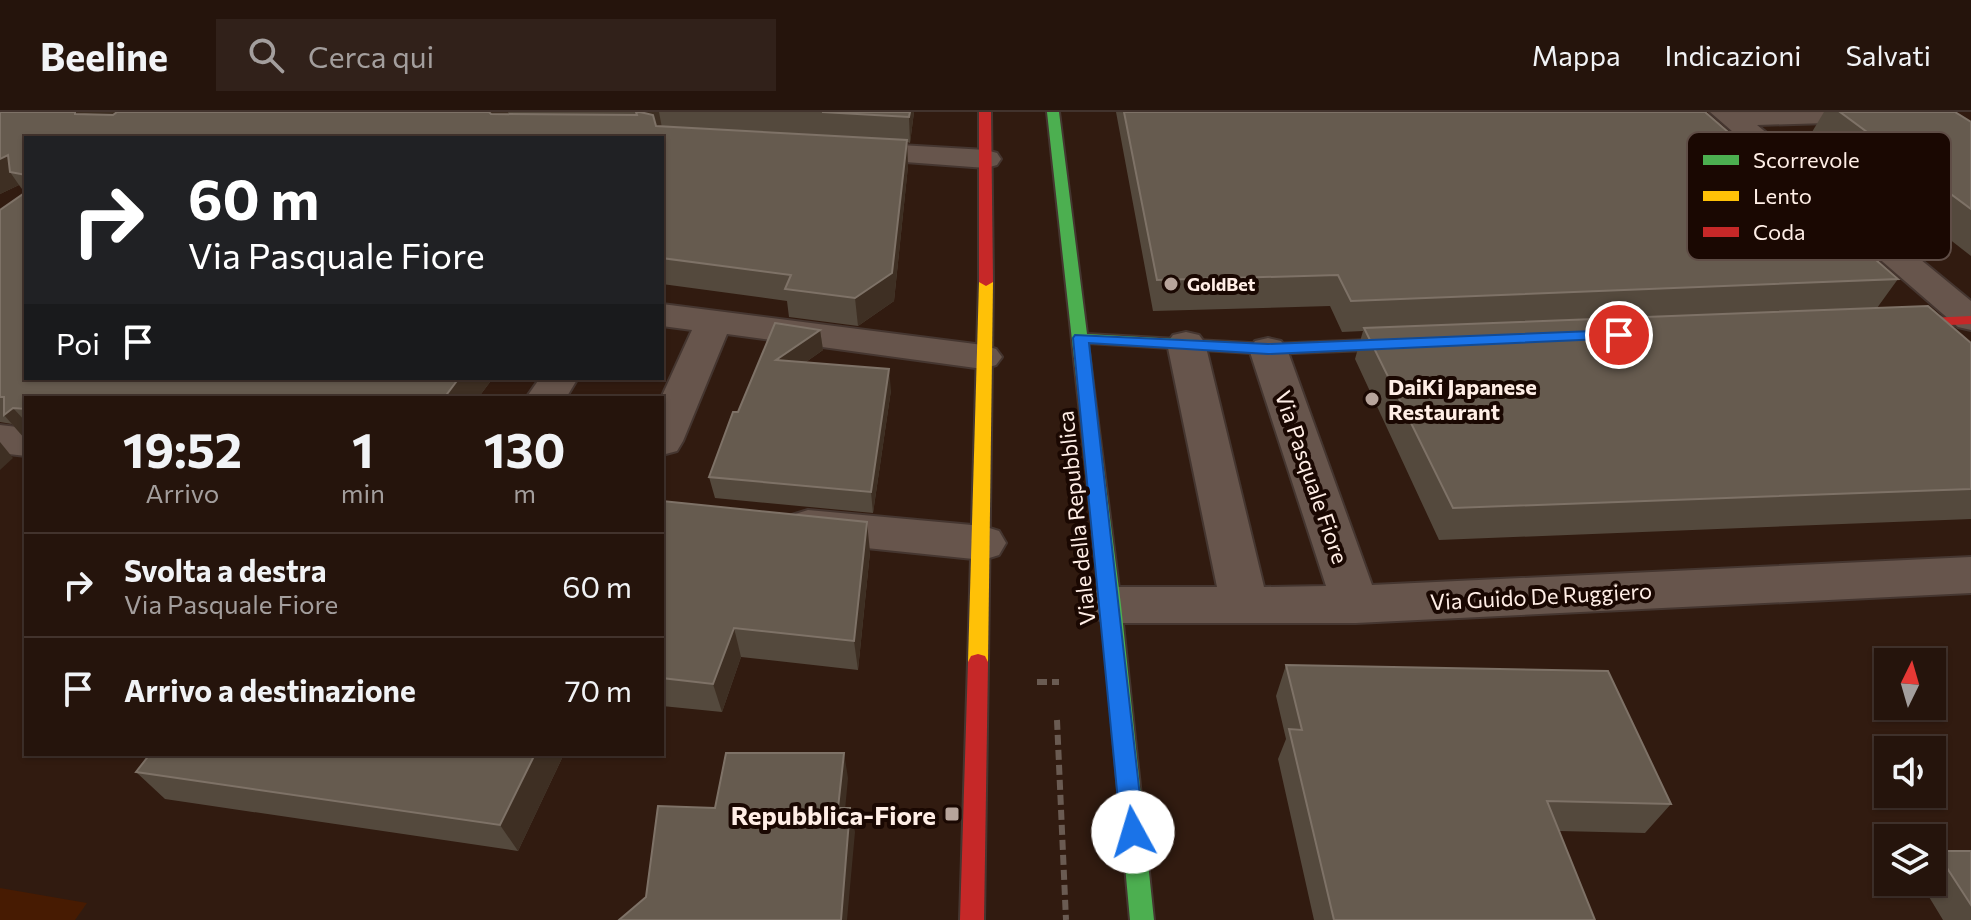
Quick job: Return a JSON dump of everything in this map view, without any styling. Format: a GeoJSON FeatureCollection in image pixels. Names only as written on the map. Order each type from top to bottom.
{"type":"FeatureCollection","features":[{"type":"Feature","properties":{"kind":"main road"},"geometry":{"type":"LineString","coordinates":[[972,920],[976,682],[983,543],[985,112]]}},
{"type":"Feature","properties":{"kind":"main road","name":"Viale della Repubblica"},"geometry":{"type":"LineString","coordinates":[[1053,112],[1111,605],[1142,920]]}},
{"type":"Feature","properties":{"kind":"main road"},"geometry":{"type":"LineString","coordinates":[[1875,324],[1971,320]]}},
{"type":"Feature","properties":{"kind":"main road"},"geometry":{"type":"LineString","coordinates":[[1080,338],[1268,349],[1443,342]]}},
{"type":"Feature","properties":{"kind":"street"},"geometry":{"type":"LineString","coordinates":[[1727,115],[1928,112]]}},
{"type":"Feature","properties":{"kind":"street"},"geometry":{"type":"LineString","coordinates":[[1727,115],[1747,132]]}},
{"type":"Feature","properties":{"kind":"street"},"geometry":{"type":"LineString","coordinates":[[816,149],[986,159]]}},
{"type":"Feature","properties":{"kind":"street"},"geometry":{"type":"LineString","coordinates":[[1900,260],[1971,320]]}},
{"type":"Feature","properties":{"kind":"street"},"geometry":{"type":"LineString","coordinates":[[664,315],[983,357]]}},
{"type":"Feature","properties":{"kind":"street"},"geometry":{"type":"LineString","coordinates":[[664,436],[714,322]]}},
{"type":"Feature","properties":{"kind":"street"},"geometry":{"type":"LineString","coordinates":[[1186,343],[1245,607]]}},
{"type":"Feature","properties":{"kind":"street","name":"Via Pasquale Fiore"},"geometry":{"type":"LineString","coordinates":[[1268,349],[1356,605]]}},
{"type":"Feature","properties":{"kind":"street"},"geometry":{"type":"LineString","coordinates":[[0,439],[24,442]]}},
{"type":"Feature","properties":{"kind":"street"},"geometry":{"type":"LineString","coordinates":[[769,522],[983,543]]}},
{"type":"Feature","properties":{"kind":"street","name":"Via Guido De Ruggiero"},"geometry":{"type":"LineString","coordinates":[[1111,605],[1356,605],[1971,575]]}},
{"type":"Feature","properties":{"kind":"shaded area"},"geometry":{"type":"Polygon","coordinates":[[[0,888],[87,903],[75,920],[0,920],[0,888]]]}},
{"type":"Feature","properties":{"kind":"building"},"geometry":{"type":"Polygon","coordinates":[[[0,112],[113,115],[117,112],[489,112],[637,115],[636,112],[640,112],[653,115],[656,126],[907,140],[892,273],[855,298],[785,289],[791,275],[664,258],[664,136],[24,136],[24,175],[10,172],[8,155],[0,159],[0,112]]]}},
{"type":"Feature","properties":{"kind":"building"},"geometry":{"type":"Polygon","coordinates":[[[822,112],[910,112],[909,117],[822,112]]]}},
{"type":"Feature","properties":{"kind":"building"},"geometry":{"type":"Polygon","coordinates":[[[1124,112],[1705,112],[1728,132],[1687,132],[1687,260],[1876,260],[1898,279],[1351,301],[1338,275],[1157,280],[1124,112]]]}},
{"type":"Feature","properties":{"kind":"building"},"geometry":{"type":"Polygon","coordinates":[[[1840,112],[1955,112],[1971,122],[1971,209],[1951,194],[1951,132],[1867,132],[1840,112]]]}},
{"type":"Feature","properties":{"kind":"building"},"geometry":{"type":"Polygon","coordinates":[[[24,193],[24,380],[458,380],[446,396],[24,396],[24,409],[13,408],[4,415],[4,397],[0,397],[0,210],[24,193]]]}},
{"type":"Feature","properties":{"kind":"building"},"geometry":{"type":"Polygon","coordinates":[[[1928,306],[1971,343],[1971,489],[1453,508],[1364,328],[1928,306]]]}},
{"type":"Feature","properties":{"kind":"building"},"geometry":{"type":"Polygon","coordinates":[[[775,323],[820,330],[776,360],[889,369],[871,492],[709,477],[733,412],[738,412],[775,323]]]}},
{"type":"Feature","properties":{"kind":"building"},"geometry":{"type":"Polygon","coordinates":[[[664,501],[867,522],[854,641],[734,628],[713,684],[664,678],[664,501]]]}},
{"type":"Feature","properties":{"kind":"building"},"geometry":{"type":"Polygon","coordinates":[[[1286,665],[1608,671],[1671,804],[1547,801],[1595,920],[1334,920],[1289,729],[1302,730],[1286,665]]]}},
{"type":"Feature","properties":{"kind":"building"},"geometry":{"type":"Polygon","coordinates":[[[726,753],[844,753],[838,808],[850,808],[841,920],[619,920],[646,897],[658,806],[715,808],[726,753]]]}},
{"type":"Feature","properties":{"kind":"building"},"geometry":{"type":"Polygon","coordinates":[[[148,756],[534,756],[500,825],[136,772],[148,756]]]}},
{"type":"Feature","properties":{"kind":"building"},"geometry":{"type":"Polygon","coordinates":[[[1946,851],[1971,851],[1971,905],[1946,866],[1946,851]]]}},
{"type":"Feature","properties":{"kind":"traffic: fast"},"geometry":{"type":"LineString","coordinates":[[1053,112],[1111,605],[1142,920]]}},
{"type":"Feature","properties":{"kind":"traffic: fast"},"geometry":{"type":"LineString","coordinates":[[1080,338],[1268,349],[1417,343]]}},
{"type":"Feature","properties":{"kind":"traffic: slow"},"geometry":{"type":"LineString","coordinates":[[978,662],[986,282]]}},
{"type":"Feature","properties":{"kind":"traffic: jam"},"geometry":{"type":"LineString","coordinates":[[985,112],[986,282]]}},
{"type":"Feature","properties":{"kind":"traffic: jam"},"geometry":{"type":"LineString","coordinates":[[1886,324],[1971,320]]}},
{"type":"Feature","properties":{"kind":"traffic: jam"},"geometry":{"type":"LineString","coordinates":[[972,920],[978,662]]}},
{"type":"Feature","properties":{"kind":"place","name":"GoldBet"},"geometry":{"type":"Point","coordinates":[1171,284]}},
{"type":"Feature","properties":{"kind":"place","name":"DaiKi Japanese Restaurant"},"geometry":{"type":"Point","coordinates":[1372,399]}},
{"type":"Feature","properties":{"kind":"place","name":"Repubblica-Fiore"},"geometry":{"type":"Point","coordinates":[952,814]}},
{"type":"Feature","properties":{"kind":"route"},"geometry":{"type":"LineString","coordinates":[[1133,832],[1080,338],[1268,349],[1619,335]]}}]}
